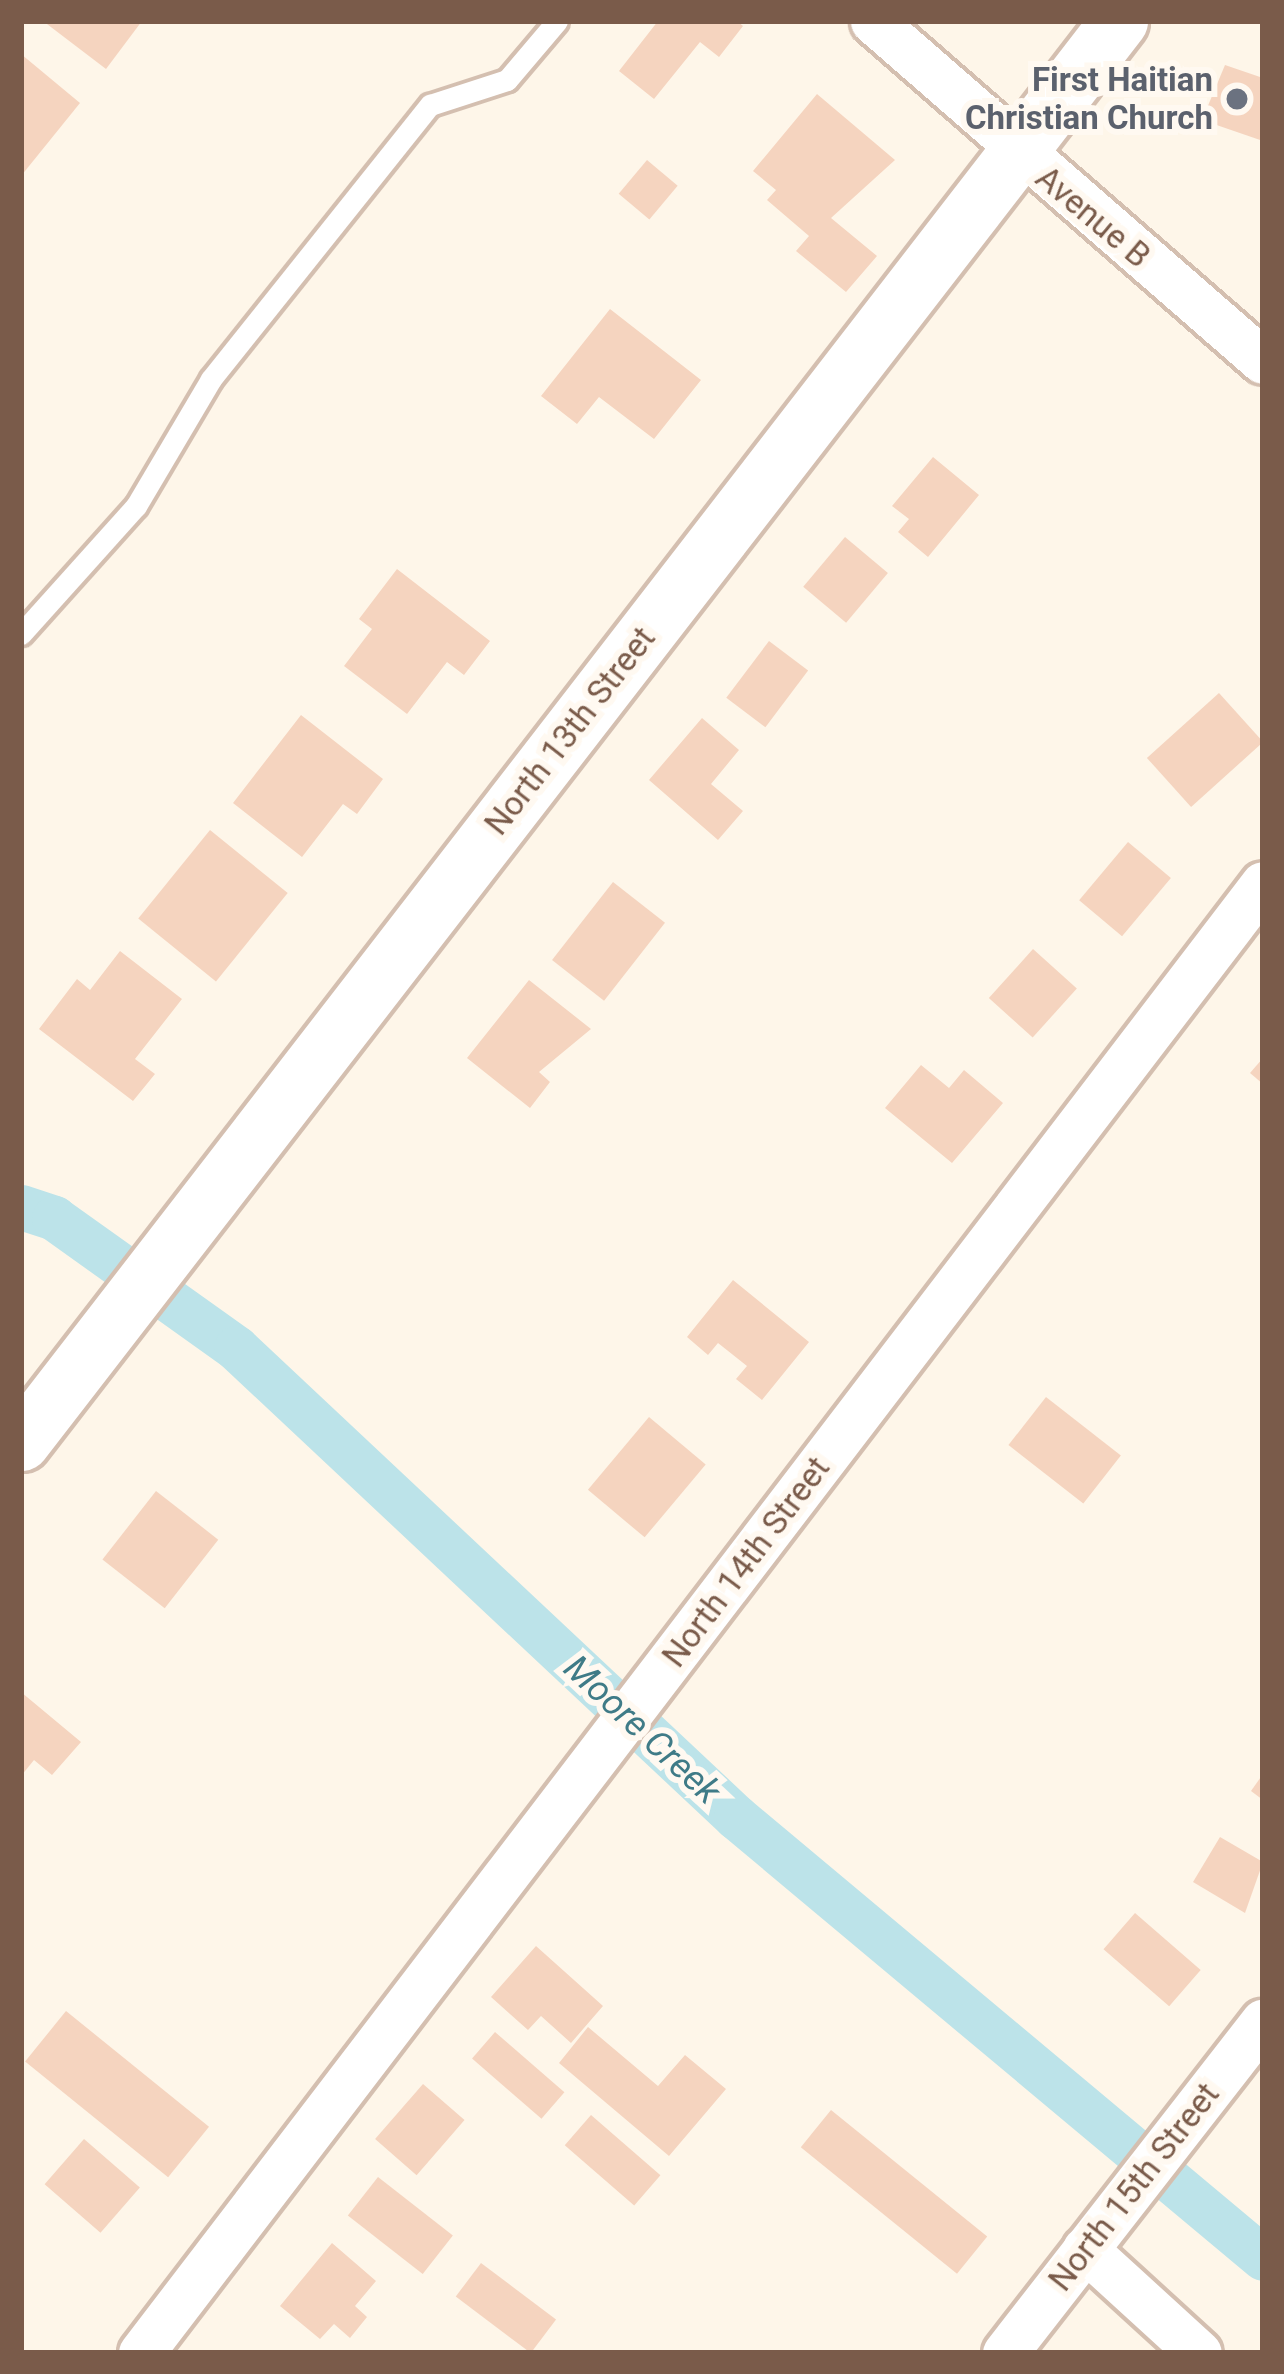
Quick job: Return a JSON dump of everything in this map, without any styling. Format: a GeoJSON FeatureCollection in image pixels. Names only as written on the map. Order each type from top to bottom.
{"type":"FeatureCollection","features":[{"type":"Feature","properties":{"kind":"street","name":"Avenue B"},"geometry":{"type":"LineString","coordinates":[[873,21],[1016,151],[1263,361]]}},
{"type":"Feature","properties":{"kind":"street","name":"North 13th Street"},"geometry":{"type":"LineString","coordinates":[[21,1442],[1119,21]]}},
{"type":"Feature","properties":{"kind":"street","name":"North 14th Street"},"geometry":{"type":"LineString","coordinates":[[141,2353],[1263,884]]}},
{"type":"Feature","properties":{"kind":"street","name":"North 15th Street"},"geometry":{"type":"LineString","coordinates":[[1005,2353],[1263,2021]]}},
{"type":"Feature","properties":{"kind":"street"},"geometry":{"type":"LineString","coordinates":[[1085,2249],[1199,2353]]}},
{"type":"Feature","properties":{"kind":"lane"},"geometry":{"type":"LineString","coordinates":[[21,634],[136,506],[212,380],[430,105],[507,80],[557,21]]}},
{"type":"Feature","properties":{"kind":"building"},"geometry":{"type":"Polygon","coordinates":[[[43,21],[142,21],[106,69],[43,21]]]}},
{"type":"Feature","properties":{"kind":"building"},"geometry":{"type":"Polygon","coordinates":[[[658,21],[737,21],[743,26],[719,57],[700,42],[654,99],[619,71],[658,21]]]}},
{"type":"Feature","properties":{"kind":"building"},"geometry":{"type":"Polygon","coordinates":[[[21,54],[80,103],[21,176],[21,54]]]}},
{"type":"Feature","properties":{"kind":"building","name":"First Haitian Christian Church"},"geometry":{"type":"Polygon","coordinates":[[[1225,65],[1263,78],[1263,141],[1202,120],[1225,65]]]}},
{"type":"Feature","properties":{"kind":"building"},"geometry":{"type":"Polygon","coordinates":[[[817,94],[895,160],[831,218],[877,256],[846,292],[796,251],[809,236],[767,200],[776,190],[753,171],[817,94]]]}},
{"type":"Feature","properties":{"kind":"building"},"geometry":{"type":"Polygon","coordinates":[[[647,160],[678,186],[649,219],[619,194],[647,160]]]}},
{"type":"Feature","properties":{"kind":"building"},"geometry":{"type":"Polygon","coordinates":[[[610,309],[701,380],[654,439],[599,397],[577,424],[541,396],[610,309]]]}},
{"type":"Feature","properties":{"kind":"building"},"geometry":{"type":"Polygon","coordinates":[[[933,457],[979,495],[928,557],[898,532],[909,519],[892,506],[933,457]]]}},
{"type":"Feature","properties":{"kind":"building"},"geometry":{"type":"Polygon","coordinates":[[[845,537],[888,573],[846,623],[803,587],[845,537]]]}},
{"type":"Feature","properties":{"kind":"building"},"geometry":{"type":"Polygon","coordinates":[[[397,569],[490,641],[464,675],[447,662],[407,714],[344,666],[372,629],[359,619],[397,569]]]}},
{"type":"Feature","properties":{"kind":"building"},"geometry":{"type":"Polygon","coordinates":[[[769,641],[808,670],[765,727],[726,698],[769,641]]]}},
{"type":"Feature","properties":{"kind":"building"},"geometry":{"type":"Polygon","coordinates":[[[1219,693],[1263,742],[1191,807],[1147,758],[1219,693]]]}},
{"type":"Feature","properties":{"kind":"building"},"geometry":{"type":"Polygon","coordinates":[[[301,715],[383,779],[357,814],[343,804],[302,857],[233,803],[301,715]]]}},
{"type":"Feature","properties":{"kind":"building"},"geometry":{"type":"Polygon","coordinates":[[[702,718],[739,750],[711,784],[743,811],[718,840],[649,780],[702,718]]]}},
{"type":"Feature","properties":{"kind":"building"},"geometry":{"type":"Polygon","coordinates":[[[210,830],[288,893],[216,982],[138,919],[210,830]]]}},
{"type":"Feature","properties":{"kind":"building"},"geometry":{"type":"Polygon","coordinates":[[[1128,842],[1171,878],[1122,936],[1079,900],[1128,842]]]}},
{"type":"Feature","properties":{"kind":"building"},"geometry":{"type":"Polygon","coordinates":[[[613,882],[665,923],[604,1001],[552,960],[613,882]]]}},
{"type":"Feature","properties":{"kind":"building"},"geometry":{"type":"Polygon","coordinates":[[[1033,949],[1077,988],[1033,1038],[989,998],[1033,949]]]}},
{"type":"Feature","properties":{"kind":"building"},"geometry":{"type":"Polygon","coordinates":[[[120,951],[182,999],[135,1059],[155,1074],[133,1101],[39,1029],[77,979],[90,990],[120,951]]]}},
{"type":"Feature","properties":{"kind":"building"},"geometry":{"type":"Polygon","coordinates":[[[529,980],[591,1029],[539,1072],[550,1082],[530,1108],[467,1058],[529,980]]]}},
{"type":"Feature","properties":{"kind":"building"},"geometry":{"type":"Polygon","coordinates":[[[1263,1058],[1263,1084],[1250,1073],[1263,1058]]]}},
{"type":"Feature","properties":{"kind":"building"},"geometry":{"type":"Polygon","coordinates":[[[921,1065],[949,1088],[964,1070],[1003,1103],[952,1163],[885,1108],[921,1065]]]}},
{"type":"Feature","properties":{"kind":"building"},"geometry":{"type":"Polygon","coordinates":[[[733,1280],[809,1342],[762,1400],[736,1379],[747,1366],[718,1343],[708,1355],[687,1337],[733,1280]]]}},
{"type":"Feature","properties":{"kind":"building"},"geometry":{"type":"Polygon","coordinates":[[[1046,1397],[1121,1455],[1083,1504],[1008,1445],[1046,1397]]]}},
{"type":"Feature","properties":{"kind":"building"},"geometry":{"type":"Polygon","coordinates":[[[649,1417],[706,1465],[645,1537],[588,1490],[649,1417]]]}},
{"type":"Feature","properties":{"kind":"building"},"geometry":{"type":"Polygon","coordinates":[[[156,1491],[218,1540],[165,1608],[102,1560],[156,1491]]]}},
{"type":"Feature","properties":{"kind":"building"},"geometry":{"type":"Polygon","coordinates":[[[21,1692],[81,1742],[52,1775],[34,1760],[21,1776],[21,1692]]]}},
{"type":"Feature","properties":{"kind":"building"},"geometry":{"type":"Polygon","coordinates":[[[1263,1774],[1263,1800],[1251,1791],[1263,1774]]]}},
{"type":"Feature","properties":{"kind":"building"},"geometry":{"type":"Polygon","coordinates":[[[1220,1837],[1263,1862],[1245,1913],[1193,1882],[1220,1837]]]}},
{"type":"Feature","properties":{"kind":"building"},"geometry":{"type":"Polygon","coordinates":[[[1135,1913],[1201,1970],[1169,2006],[1104,1949],[1135,1913]]]}},
{"type":"Feature","properties":{"kind":"building"},"geometry":{"type":"Polygon","coordinates":[[[536,1946],[603,2006],[571,2043],[541,2016],[528,2030],[491,1997],[536,1946]]]}},
{"type":"Feature","properties":{"kind":"building"},"geometry":{"type":"Polygon","coordinates":[[[66,2011],[209,2127],[168,2177],[25,2062],[66,2011]]]}},
{"type":"Feature","properties":{"kind":"building"},"geometry":{"type":"Polygon","coordinates":[[[588,2027],[658,2086],[685,2055],[726,2089],[669,2156],[559,2063],[588,2027]]]}},
{"type":"Feature","properties":{"kind":"building"},"geometry":{"type":"Polygon","coordinates":[[[495,2032],[564,2092],[541,2119],[472,2058],[495,2032]]]}},
{"type":"Feature","properties":{"kind":"building"},"geometry":{"type":"Polygon","coordinates":[[[423,2084],[465,2120],[417,2175],[375,2139],[423,2084]]]}},
{"type":"Feature","properties":{"kind":"building"},"geometry":{"type":"Polygon","coordinates":[[[831,2110],[987,2236],[957,2274],[801,2147],[831,2110]]]}},
{"type":"Feature","properties":{"kind":"building"},"geometry":{"type":"Polygon","coordinates":[[[591,2115],[660,2175],[634,2206],[565,2145],[591,2115]]]}},
{"type":"Feature","properties":{"kind":"building"},"geometry":{"type":"Polygon","coordinates":[[[84,2139],[140,2188],[100,2233],[45,2184],[84,2139]]]}},
{"type":"Feature","properties":{"kind":"building"},"geometry":{"type":"Polygon","coordinates":[[[378,2177],[453,2235],[423,2274],[348,2216],[378,2177]]]}},
{"type":"Feature","properties":{"kind":"building"},"geometry":{"type":"Polygon","coordinates":[[[332,2243],[376,2281],[355,2306],[367,2317],[350,2338],[334,2324],[320,2339],[280,2306],[332,2243]]]}},
{"type":"Feature","properties":{"kind":"building"},"geometry":{"type":"Polygon","coordinates":[[[481,2263],[556,2320],[531,2353],[456,2297],[481,2263]]]}},
{"type":"Feature","properties":{"kind":"waterway","name":"Moore Creek"},"geometry":{"type":"LineString","coordinates":[[21,1207],[54,1218],[236,1348],[736,1817],[1263,2258]]}},
{"type":"Feature","properties":{"kind":"place","name":"First Haitian Christian Church"},"geometry":{"type":"Point","coordinates":[1237,99]}}]}
